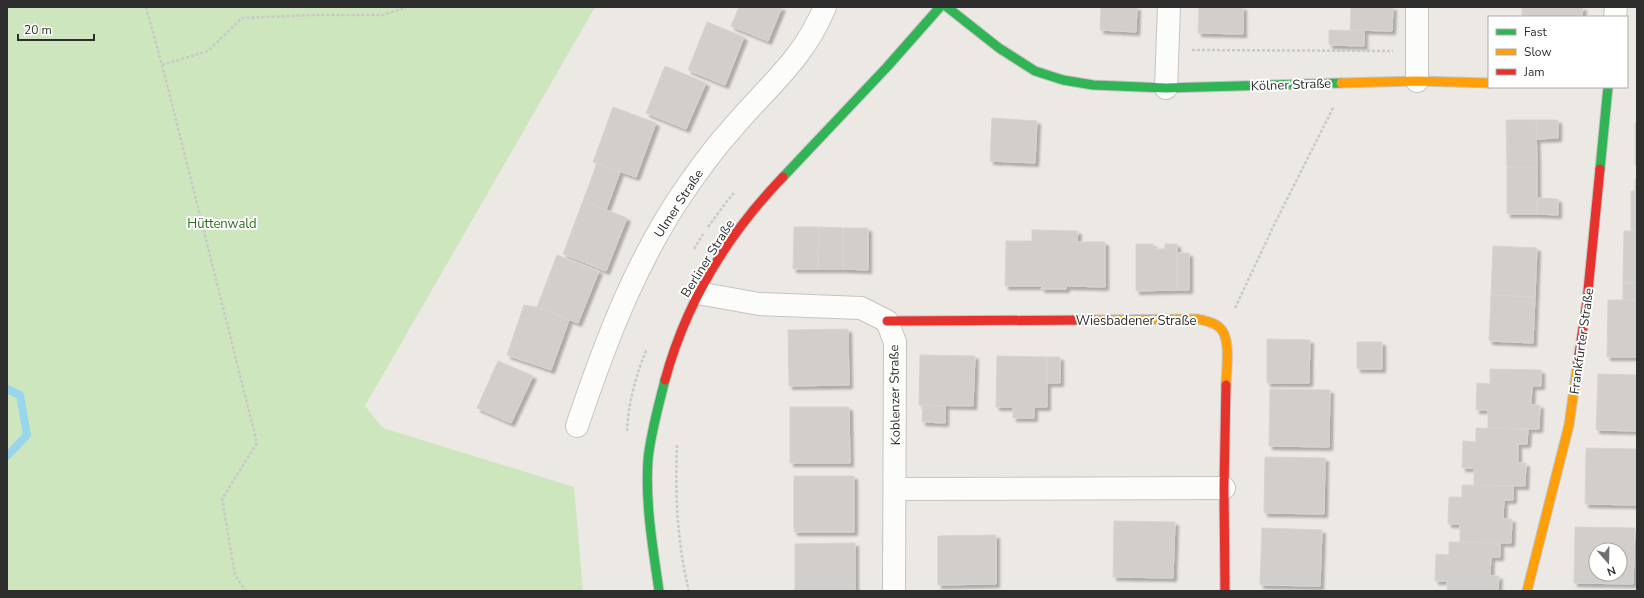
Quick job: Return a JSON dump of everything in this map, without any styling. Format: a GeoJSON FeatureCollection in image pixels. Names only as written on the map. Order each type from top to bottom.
{"type":"FeatureCollection","features":[{"type":"Feature","properties":{"kind":"street","name":"Ulmer Straße"},"geometry":{"type":"LineString","coordinates":[[577,426],[599,359],[633,281],[659,229],[691,181],[729,131],[798,54],[819,21],[825,7]]}},
{"type":"Feature","properties":{"kind":"street","name":"Berliner Straße"},"geometry":{"type":"LineString","coordinates":[[659,591],[649,522],[648,460],[658,407],[673,351],[698,293],[726,247],[762,200],[887,67],[940,7]]}},
{"type":"Feature","properties":{"kind":"street","name":"Kölner Straße"},"geometry":{"type":"LineString","coordinates":[[947,7],[1000,48],[1035,71],[1063,80],[1093,85],[1166,88],[1417,81],[1488,83]]}},
{"type":"Feature","properties":{"kind":"street"},"geometry":{"type":"LineString","coordinates":[[1166,88],[1169,7]]}},
{"type":"Feature","properties":{"kind":"street"},"geometry":{"type":"LineString","coordinates":[[1417,7],[1417,81]]}},
{"type":"Feature","properties":{"kind":"street","name":"Frankfurter Straße"},"geometry":{"type":"LineString","coordinates":[[1527,591],[1569,425],[1587,301],[1608,88]]}},
{"type":"Feature","properties":{"kind":"street"},"geometry":{"type":"LineString","coordinates":[[698,293],[759,304],[861,308],[887,320]]}},
{"type":"Feature","properties":{"kind":"street","name":"Wiesbadener Straße"},"geometry":{"type":"LineString","coordinates":[[887,320],[1198,319],[1218,326],[1224,332]]}},
{"type":"Feature","properties":{"kind":"street","name":"Koblenzer Straße"},"geometry":{"type":"LineString","coordinates":[[887,320],[895,342],[894,591]]}},
{"type":"Feature","properties":{"kind":"street"},"geometry":{"type":"LineString","coordinates":[[1224,332],[1227,344],[1224,488],[1225,591]]}},
{"type":"Feature","properties":{"kind":"street"},"geometry":{"type":"LineString","coordinates":[[894,489],[1224,488]]}},
{"type":"Feature","properties":{"kind":"path"},"geometry":{"type":"LineString","coordinates":[[146,7],[257,443],[222,499],[235,575],[246,591]]}},
{"type":"Feature","properties":{"kind":"path"},"geometry":{"type":"LineString","coordinates":[[162,65],[208,51],[242,18],[312,15],[382,15],[407,7]]}},
{"type":"Feature","properties":{"kind":"path"},"geometry":{"type":"LineString","coordinates":[[1167,50],[1417,51]]}},
{"type":"Feature","properties":{"kind":"path"},"geometry":{"type":"LineString","coordinates":[[1224,332],[1275,223],[1346,83]]}},
{"type":"Feature","properties":{"kind":"green space","name":"Hüttenwald"},"geometry":{"type":"Polygon","coordinates":[[[7,7],[595,7],[365,406],[383,428],[574,487],[583,591],[7,591],[7,7]]]}},
{"type":"Feature","properties":{"kind":"building"},"geometry":{"type":"Polygon","coordinates":[[[739,7],[782,7],[768,41],[731,26],[739,7]]]}},
{"type":"Feature","properties":{"kind":"building"},"geometry":{"type":"Polygon","coordinates":[[[1101,7],[1137,7],[1136,32],[1100,30],[1101,7]]]}},
{"type":"Feature","properties":{"kind":"building"},"geometry":{"type":"Polygon","coordinates":[[[1199,7],[1243,7],[1243,34],[1198,33],[1199,7]]]}},
{"type":"Feature","properties":{"kind":"building"},"geometry":{"type":"Polygon","coordinates":[[[1351,7],[1393,7],[1392,31],[1350,30],[1351,7]]]}},
{"type":"Feature","properties":{"kind":"building"},"geometry":{"type":"Polygon","coordinates":[[[1522,7],[1583,7],[1582,16],[1522,16],[1522,7]]]}},
{"type":"Feature","properties":{"kind":"building"},"geometry":{"type":"Polygon","coordinates":[[[707,22],[744,37],[725,85],[688,70],[707,22]]]}},
{"type":"Feature","properties":{"kind":"building"},"geometry":{"type":"Polygon","coordinates":[[[1329,30],[1364,31],[1364,46],[1329,45],[1329,30]]]}},
{"type":"Feature","properties":{"kind":"building"},"geometry":{"type":"Polygon","coordinates":[[[665,66],[706,83],[686,129],[646,113],[665,66]]]}},
{"type":"Feature","properties":{"kind":"building"},"geometry":{"type":"Polygon","coordinates":[[[613,107],[656,123],[636,177],[593,162],[613,107]]]}},
{"type":"Feature","properties":{"kind":"building"},"geometry":{"type":"Polygon","coordinates":[[[992,118],[1037,121],[1035,163],[990,161],[992,118]]]}},
{"type":"Feature","properties":{"kind":"building"},"geometry":{"type":"Polygon","coordinates":[[[1506,120],[1536,120],[1537,167],[1507,167],[1506,120]]]}},
{"type":"Feature","properties":{"kind":"building"},"geometry":{"type":"Polygon","coordinates":[[[1536,120],[1558,120],[1558,138],[1537,139],[1536,120]]]}},
{"type":"Feature","properties":{"kind":"building"},"geometry":{"type":"Polygon","coordinates":[[[1635,123],[1637,123],[1637,165],[1635,165],[1635,123]]]}},
{"type":"Feature","properties":{"kind":"building"},"geometry":{"type":"Polygon","coordinates":[[[597,163],[620,172],[606,210],[583,201],[597,163]]]}},
{"type":"Feature","properties":{"kind":"building"},"geometry":{"type":"Polygon","coordinates":[[[1507,167],[1537,167],[1537,214],[1507,214],[1507,167]]]}},
{"type":"Feature","properties":{"kind":"building"},"geometry":{"type":"Polygon","coordinates":[[[1635,179],[1637,179],[1637,191],[1635,191],[1635,179]]]}},
{"type":"Feature","properties":{"kind":"building"},"geometry":{"type":"Polygon","coordinates":[[[1631,191],[1637,191],[1637,231],[1631,231],[1631,191]]]}},
{"type":"Feature","properties":{"kind":"building"},"geometry":{"type":"Polygon","coordinates":[[[1538,198],[1558,199],[1558,215],[1537,214],[1538,198]]]}},
{"type":"Feature","properties":{"kind":"building"},"geometry":{"type":"Polygon","coordinates":[[[583,201],[627,218],[606,271],[563,254],[583,201]]]}},
{"type":"Feature","properties":{"kind":"building"},"geometry":{"type":"Polygon","coordinates":[[[794,227],[819,227],[818,269],[793,269],[794,227]]]}},
{"type":"Feature","properties":{"kind":"building"},"geometry":{"type":"Polygon","coordinates":[[[819,227],[843,228],[843,269],[818,269],[819,227]]]}},
{"type":"Feature","properties":{"kind":"building"},"geometry":{"type":"Polygon","coordinates":[[[843,228],[868,228],[868,270],[843,269],[843,228]]]}},
{"type":"Feature","properties":{"kind":"building"},"geometry":{"type":"Polygon","coordinates":[[[1032,230],[1078,231],[1077,242],[1105,242],[1105,287],[1066,286],[1066,289],[1041,289],[1042,286],[1005,286],[1006,241],[1032,241],[1032,230]]]}},
{"type":"Feature","properties":{"kind":"building"},"geometry":{"type":"Polygon","coordinates":[[[1624,231],[1637,231],[1637,283],[1623,283],[1624,231]]]}},
{"type":"Feature","properties":{"kind":"building"},"geometry":{"type":"Polygon","coordinates":[[[1136,244],[1153,244],[1153,249],[1165,249],[1165,244],[1177,244],[1177,290],[1136,291],[1136,244]]]}},
{"type":"Feature","properties":{"kind":"building"},"geometry":{"type":"Polygon","coordinates":[[[1493,246],[1537,248],[1535,297],[1491,295],[1493,246]]]}},
{"type":"Feature","properties":{"kind":"building"},"geometry":{"type":"Polygon","coordinates":[[[1177,253],[1189,253],[1189,290],[1177,290],[1177,253]]]}},
{"type":"Feature","properties":{"kind":"building"},"geometry":{"type":"Polygon","coordinates":[[[557,255],[599,271],[578,323],[537,307],[557,255]]]}},
{"type":"Feature","properties":{"kind":"building"},"geometry":{"type":"Polygon","coordinates":[[[1623,283],[1637,283],[1637,300],[1623,300],[1623,283]]]}},
{"type":"Feature","properties":{"kind":"building"},"geometry":{"type":"Polygon","coordinates":[[[1491,295],[1535,297],[1533,343],[1489,341],[1491,295]]]}},
{"type":"Feature","properties":{"kind":"building"},"geometry":{"type":"Polygon","coordinates":[[[1608,300],[1637,300],[1637,357],[1607,357],[1608,300]]]}},
{"type":"Feature","properties":{"kind":"building"},"geometry":{"type":"Polygon","coordinates":[[[524,305],[537,307],[569,320],[551,370],[507,355],[524,305]]]}},
{"type":"Feature","properties":{"kind":"building"},"geometry":{"type":"Polygon","coordinates":[[[848,329],[849,385],[789,386],[788,330],[848,329]]]}},
{"type":"Feature","properties":{"kind":"building"},"geometry":{"type":"Polygon","coordinates":[[[1267,339],[1310,340],[1309,383],[1267,383],[1267,339]]]}},
{"type":"Feature","properties":{"kind":"building"},"geometry":{"type":"Polygon","coordinates":[[[1357,342],[1382,342],[1382,369],[1357,369],[1357,342]]]}},
{"type":"Feature","properties":{"kind":"building"},"geometry":{"type":"Polygon","coordinates":[[[920,355],[975,356],[973,406],[919,405],[920,355]]]}},
{"type":"Feature","properties":{"kind":"building"},"geometry":{"type":"Polygon","coordinates":[[[997,356],[1047,357],[1047,407],[1034,407],[1034,418],[1013,418],[1013,407],[996,407],[997,356]]]}},
{"type":"Feature","properties":{"kind":"building"},"geometry":{"type":"Polygon","coordinates":[[[1047,357],[1060,357],[1060,383],[1047,383],[1047,357]]]}},
{"type":"Feature","properties":{"kind":"building"},"geometry":{"type":"Polygon","coordinates":[[[498,361],[533,376],[511,423],[477,408],[498,361]]]}},
{"type":"Feature","properties":{"kind":"building"},"geometry":{"type":"Polygon","coordinates":[[[1490,369],[1541,370],[1541,386],[1532,386],[1531,405],[1540,405],[1539,429],[1488,428],[1488,410],[1476,410],[1477,383],[1490,384],[1490,369]]]}},
{"type":"Feature","properties":{"kind":"building"},"geometry":{"type":"Polygon","coordinates":[[[1598,374],[1637,375],[1637,431],[1596,430],[1598,374]]]}},
{"type":"Feature","properties":{"kind":"building"},"geometry":{"type":"Polygon","coordinates":[[[1270,389],[1330,390],[1329,447],[1269,446],[1270,389]]]}},
{"type":"Feature","properties":{"kind":"building"},"geometry":{"type":"Polygon","coordinates":[[[923,405],[945,406],[945,423],[922,422],[923,405]]]}},
{"type":"Feature","properties":{"kind":"building"},"geometry":{"type":"Polygon","coordinates":[[[790,407],[849,407],[850,463],[790,463],[790,407]]]}},
{"type":"Feature","properties":{"kind":"building"},"geometry":{"type":"Polygon","coordinates":[[[1476,428],[1528,429],[1527,444],[1518,444],[1518,463],[1526,463],[1525,486],[1474,485],[1474,468],[1462,468],[1463,441],[1476,442],[1476,428]]]}},
{"type":"Feature","properties":{"kind":"building"},"geometry":{"type":"Polygon","coordinates":[[[1586,448],[1637,449],[1637,505],[1585,504],[1586,448]]]}},
{"type":"Feature","properties":{"kind":"building"},"geometry":{"type":"Polygon","coordinates":[[[1265,457],[1325,458],[1324,514],[1264,513],[1265,457]]]}},
{"type":"Feature","properties":{"kind":"building"},"geometry":{"type":"Polygon","coordinates":[[[794,476],[854,476],[854,532],[794,532],[794,476]]]}},
{"type":"Feature","properties":{"kind":"building"},"geometry":{"type":"Polygon","coordinates":[[[1462,485],[1513,486],[1513,500],[1504,500],[1503,519],[1512,519],[1511,543],[1460,542],[1460,524],[1448,524],[1449,497],[1462,497],[1462,485]]]}},
{"type":"Feature","properties":{"kind":"building"},"geometry":{"type":"Polygon","coordinates":[[[1114,521],[1175,522],[1173,578],[1113,577],[1114,521]]]}},
{"type":"Feature","properties":{"kind":"building"},"geometry":{"type":"Polygon","coordinates":[[[1575,527],[1635,528],[1633,584],[1574,583],[1575,527]]]}},
{"type":"Feature","properties":{"kind":"building"},"geometry":{"type":"Polygon","coordinates":[[[1262,528],[1322,530],[1320,586],[1260,585],[1262,528]]]}},
{"type":"Feature","properties":{"kind":"building"},"geometry":{"type":"Polygon","coordinates":[[[996,535],[996,584],[938,585],[938,536],[996,535]]]}},
{"type":"Feature","properties":{"kind":"building"},"geometry":{"type":"Polygon","coordinates":[[[1449,542],[1500,543],[1500,557],[1491,557],[1490,576],[1499,576],[1498,591],[1447,591],[1447,581],[1435,581],[1436,554],[1449,555],[1449,542]]]}},
{"type":"Feature","properties":{"kind":"building"},"geometry":{"type":"Polygon","coordinates":[[[855,543],[855,591],[795,591],[795,544],[855,543]]]}},
{"type":"Feature","properties":{"kind":"waterway"},"geometry":{"type":"LineString","coordinates":[[7,389],[20,395],[27,435],[7,456]]}},
{"type":"Feature","properties":{"kind":"traffic: fast"},"geometry":{"type":"LineString","coordinates":[[783,177],[887,67],[940,7]]}},
{"type":"Feature","properties":{"kind":"traffic: fast"},"geometry":{"type":"LineString","coordinates":[[947,7],[999,48],[1035,71],[1063,80],[1093,85],[1166,88],[1341,83]]}},
{"type":"Feature","properties":{"kind":"traffic: fast"},"geometry":{"type":"LineString","coordinates":[[1600,169],[1608,88]]}},
{"type":"Feature","properties":{"kind":"traffic: fast"},"geometry":{"type":"LineString","coordinates":[[659,591],[650,526],[647,476],[651,441],[665,380]]}},
{"type":"Feature","properties":{"kind":"traffic: slow"},"geometry":{"type":"LineString","coordinates":[[1341,83],[1417,81],[1488,83]]}},
{"type":"Feature","properties":{"kind":"traffic: slow"},"geometry":{"type":"LineString","coordinates":[[1094,320],[1198,319],[1214,324],[1219,327],[1226,338],[1226,385]]}},
{"type":"Feature","properties":{"kind":"traffic: slow"},"geometry":{"type":"LineString","coordinates":[[1527,591],[1569,425],[1577,368]]}},
{"type":"Feature","properties":{"kind":"traffic: jam"},"geometry":{"type":"LineString","coordinates":[[1577,368],[1587,301],[1600,169]]}},
{"type":"Feature","properties":{"kind":"traffic: jam"},"geometry":{"type":"LineString","coordinates":[[665,380],[685,324],[711,271],[744,222],[783,177]]}},
{"type":"Feature","properties":{"kind":"traffic: jam"},"geometry":{"type":"LineString","coordinates":[[887,321],[1094,320]]}},
{"type":"Feature","properties":{"kind":"traffic: jam"},"geometry":{"type":"LineString","coordinates":[[1225,591],[1224,488],[1226,385]]}}]}
